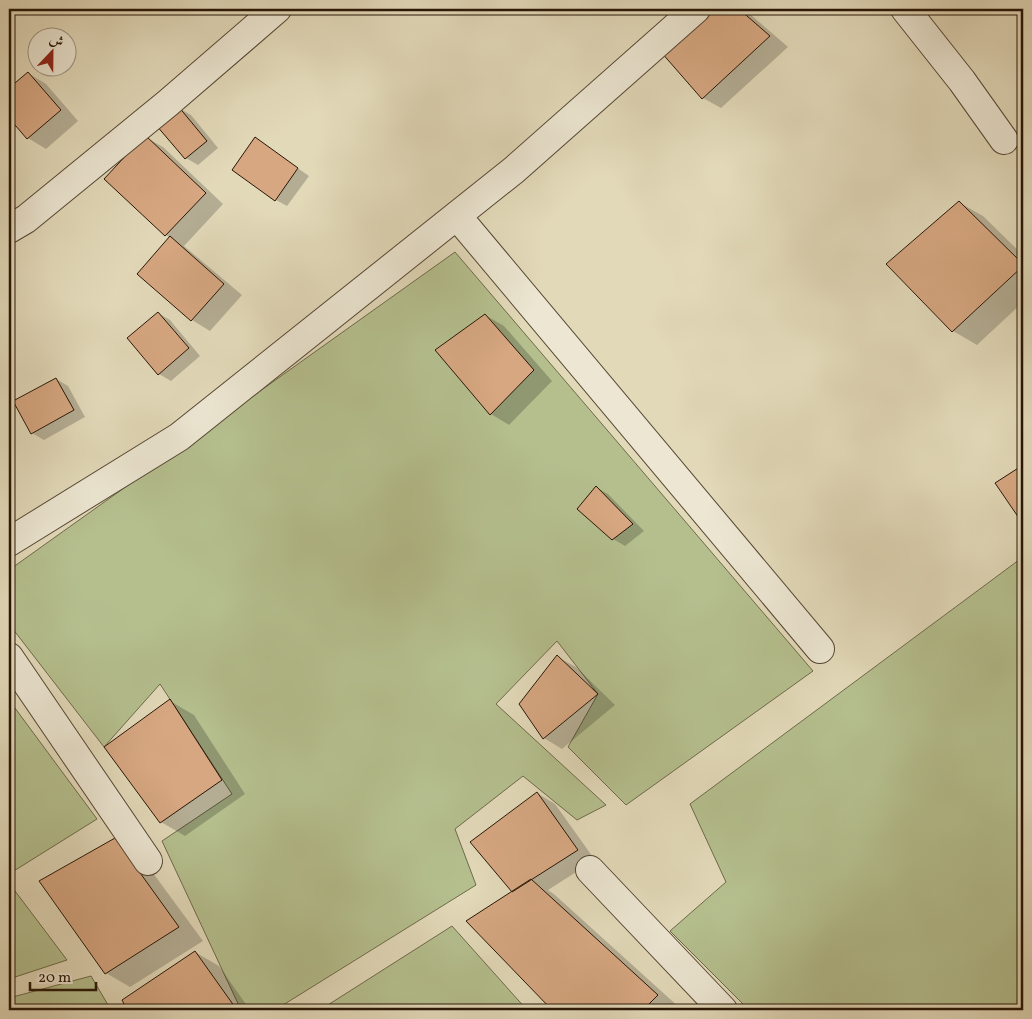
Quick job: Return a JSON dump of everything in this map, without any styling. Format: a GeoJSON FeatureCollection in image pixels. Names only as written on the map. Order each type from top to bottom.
{"type":"FeatureCollection","features":[{"type":"Feature","properties":{"kind":"street"},"geometry":{"type":"LineString","coordinates":[[9,229],[26,219],[278,9]]}},
{"type":"Feature","properties":{"kind":"street"},"geometry":{"type":"LineString","coordinates":[[9,542],[179,436],[514,170],[696,9]]}},
{"type":"Feature","properties":{"kind":"street"},"geometry":{"type":"LineString","coordinates":[[905,9],[962,81],[1004,140]]}},
{"type":"Feature","properties":{"kind":"street"},"geometry":{"type":"LineString","coordinates":[[457,216],[820,649]]}},
{"type":"Feature","properties":{"kind":"street"},"geometry":{"type":"LineString","coordinates":[[9,657],[148,861]]}},
{"type":"Feature","properties":{"kind":"street"},"geometry":{"type":"LineString","coordinates":[[590,870],[723,1010]]}},
{"type":"Feature","properties":{"kind":"green space"},"geometry":{"type":"Polygon","coordinates":[[[455,252],[813,671],[626,805],[568,747],[598,694],[557,641],[496,704],[606,805],[577,820],[523,776],[455,829],[476,885],[275,1010],[241,1010],[162,841],[232,794],[160,684],[104,747],[9,624],[9,570],[455,252]]]}},
{"type":"Feature","properties":{"kind":"green space"},"geometry":{"type":"Polygon","coordinates":[[[1023,557],[1023,1010],[749,1010],[670,931],[726,882],[690,804],[1023,557]]]}},
{"type":"Feature","properties":{"kind":"green space"},"geometry":{"type":"Polygon","coordinates":[[[9,700],[97,819],[9,874],[9,700]]]}},
{"type":"Feature","properties":{"kind":"green space"},"geometry":{"type":"Polygon","coordinates":[[[9,883],[67,960],[9,979],[9,883]]]}},
{"type":"Feature","properties":{"kind":"green space"},"geometry":{"type":"Polygon","coordinates":[[[452,926],[527,1010],[320,1010],[452,926]]]}},
{"type":"Feature","properties":{"kind":"green space"},"geometry":{"type":"Polygon","coordinates":[[[91,976],[111,1010],[9,1010],[9,998],[91,976]]]}},
{"type":"Feature","properties":{"kind":"building"},"geometry":{"type":"Polygon","coordinates":[[[709,9],[739,9],[770,36],[702,99],[661,52],[709,9]]]}},
{"type":"Feature","properties":{"kind":"building"},"geometry":{"type":"Polygon","coordinates":[[[28,72],[28,78],[33,78],[61,110],[27,139],[9,118],[9,88],[28,72]]]}},
{"type":"Feature","properties":{"kind":"building"},"geometry":{"type":"Polygon","coordinates":[[[178,106],[207,141],[185,159],[156,125],[178,106]]]}},
{"type":"Feature","properties":{"kind":"building"},"geometry":{"type":"Polygon","coordinates":[[[145,135],[206,193],[165,236],[104,179],[145,135]]]}},
{"type":"Feature","properties":{"kind":"building"},"geometry":{"type":"Polygon","coordinates":[[[255,137],[298,168],[275,201],[232,170],[255,137]]]}},
{"type":"Feature","properties":{"kind":"building"},"geometry":{"type":"Polygon","coordinates":[[[959,201],[1023,266],[952,332],[886,264],[959,201]]]}},
{"type":"Feature","properties":{"kind":"building"},"geometry":{"type":"Polygon","coordinates":[[[170,236],[224,284],[191,321],[137,274],[170,236]]]}},
{"type":"Feature","properties":{"kind":"building"},"geometry":{"type":"Polygon","coordinates":[[[158,312],[189,348],[158,375],[127,338],[158,312]]]}},
{"type":"Feature","properties":{"kind":"building"},"geometry":{"type":"Polygon","coordinates":[[[485,314],[534,370],[490,415],[435,350],[485,314]]]}},
{"type":"Feature","properties":{"kind":"building"},"geometry":{"type":"Polygon","coordinates":[[[56,378],[74,410],[31,434],[13,401],[56,378]]]}},
{"type":"Feature","properties":{"kind":"building"},"geometry":{"type":"Polygon","coordinates":[[[1023,465],[1023,524],[995,483],[1023,465]]]}},
{"type":"Feature","properties":{"kind":"building"},"geometry":{"type":"Polygon","coordinates":[[[596,486],[633,524],[612,540],[577,509],[596,486]]]}},
{"type":"Feature","properties":{"kind":"building"},"geometry":{"type":"Polygon","coordinates":[[[557,655],[598,694],[543,739],[519,704],[557,655]]]}},
{"type":"Feature","properties":{"kind":"building"},"geometry":{"type":"Polygon","coordinates":[[[170,699],[222,780],[160,823],[104,747],[170,699]]]}},
{"type":"Feature","properties":{"kind":"building"},"geometry":{"type":"Polygon","coordinates":[[[537,792],[578,850],[512,892],[470,842],[537,792]]]}},
{"type":"Feature","properties":{"kind":"building"},"geometry":{"type":"Polygon","coordinates":[[[115,838],[179,927],[105,974],[39,881],[115,838]]]}},
{"type":"Feature","properties":{"kind":"building"},"geometry":{"type":"Polygon","coordinates":[[[531,879],[658,995],[643,1010],[552,1010],[466,921],[531,879]]]}},
{"type":"Feature","properties":{"kind":"building"},"geometry":{"type":"Polygon","coordinates":[[[195,951],[237,1010],[127,1010],[122,1000],[195,951]]]}}]}
